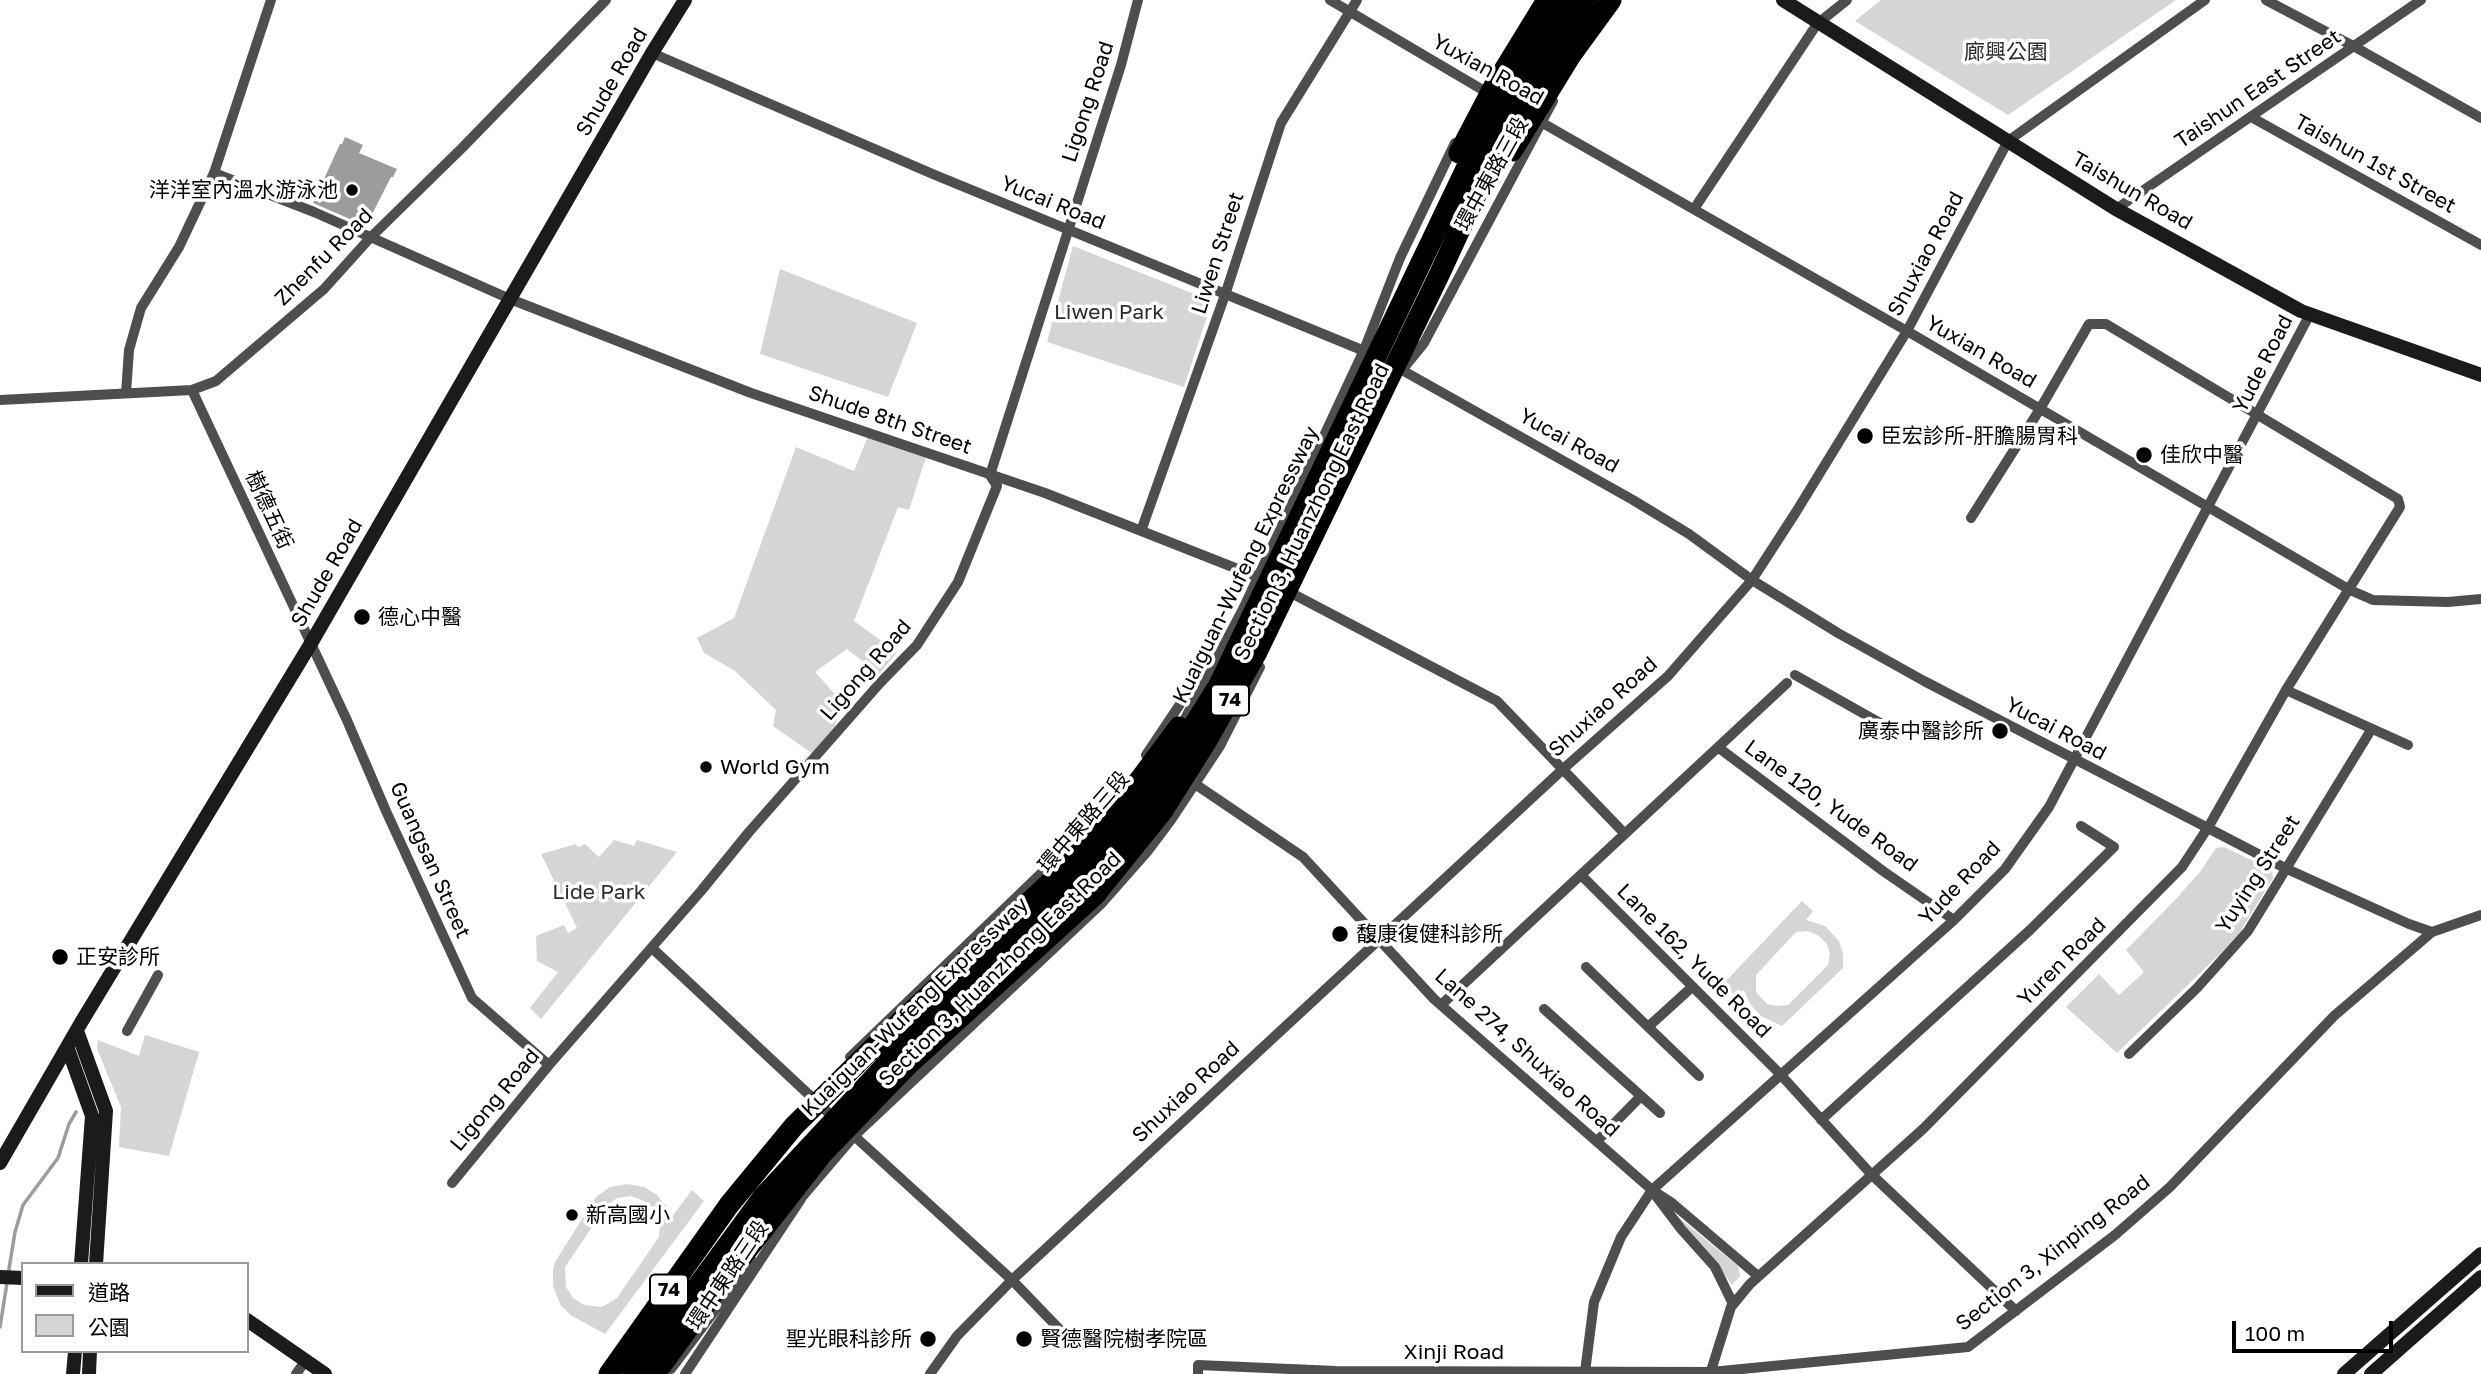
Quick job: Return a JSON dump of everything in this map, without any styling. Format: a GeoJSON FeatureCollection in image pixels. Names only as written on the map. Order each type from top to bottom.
{"type":"FeatureCollection","features":[{"type":"Feature","properties":{"kind":"highway"},"geometry":{"type":"LineString","coordinates":[[1420,263],[1445,180],[1493,88],[1547,0]]}},
{"type":"Feature","properties":{"kind":"highway","name":"Kuaiguan-Wufeng Expressway"},"geometry":{"type":"LineString","coordinates":[[633,1374],[755,1207],[811,1143],[897,1053],[1080,881],[1118,836],[1165,771],[1219,685],[1474,152],[1513,84],[1568,0]]}},
{"type":"Feature","properties":{"kind":"highway","name":"Kuaiguan-Wufeng Expressway"},"geometry":{"type":"LineString","coordinates":[[663,1369],[716,1290],[822,1154],[909,1065],[1095,895],[1162,812],[1257,652],[1487,172],[1557,41],[1587,0]]}},
{"type":"Feature","properties":{"kind":"highway"},"geometry":{"type":"LineString","coordinates":[[1440,273],[1564,67],[1611,0]]}},
{"type":"Feature","properties":{"kind":"highway","name":"74"},"geometry":{"type":"LineString","coordinates":[[609,1374],[729,1205],[803,1117],[884,1037],[1069,865],[1114,814],[1171,735],[1219,685]]}},
{"type":"Feature","properties":{"kind":"street"},"geometry":{"type":"LineString","coordinates":[[126,393],[129,350],[141,309],[179,247],[214,173],[271,0]]}},
{"type":"Feature","properties":{"kind":"street","name":"Zhenfu Road"},"geometry":{"type":"LineString","coordinates":[[0,400],[192,390],[216,380],[324,289],[370,238],[606,0]]}},
{"type":"Feature","properties":{"kind":"street","name":"Shude Road"},"geometry":{"type":"LineString","coordinates":[[0,1163],[310,645],[685,0]]}},
{"type":"Feature","properties":{"kind":"street","name":"Ligong Road"},"geometry":{"type":"LineString","coordinates":[[452,1183],[549,1065],[749,832],[880,683],[917,645],[962,571],[997,486],[990,475],[1121,65],[1139,0]]}},
{"type":"Feature","properties":{"kind":"street","name":"Yuxian Road"},"geometry":{"type":"LineString","coordinates":[[1330,0],[1482,90],[1543,122],[1907,331],[2350,590],[2373,600],[2448,602],[2481,599]]}},
{"type":"Feature","properties":{"kind":"street","name":"Liwen Street"},"geometry":{"type":"LineString","coordinates":[[1141,531],[1225,295],[1282,123],[1357,0]]}},
{"type":"Feature","properties":{"kind":"street","name":"環中東路三段"},"geometry":{"type":"LineString","coordinates":[[620,1374],[760,1179],[880,1052],[1072,869],[1115,823],[1170,745],[1243,609],[1364,350],[1400,258],[1448,156],[1482,90],[1541,0]]}},
{"type":"Feature","properties":{"kind":"street","name":"環中東路三段"},"geometry":{"type":"LineString","coordinates":[[1364,350],[1400,286],[1495,97],[1556,0]]}},
{"type":"Feature","properties":{"kind":"street","name":"Section 3, Huanzhong East Road"},"geometry":{"type":"LineString","coordinates":[[663,1369],[802,1196],[854,1136],[1102,903],[1147,852],[1195,784],[1220,746],[1295,595],[1402,370],[1490,175],[1562,48],[1598,0]]}},
{"type":"Feature","properties":{"kind":"street","name":"環中東路三段"},"geometry":{"type":"LineString","coordinates":[[1402,370],[1424,343],[1564,79],[1621,0]]}},
{"type":"Feature","properties":{"kind":"street","name":"Taishun Road"},"geometry":{"type":"LineString","coordinates":[[1783,0],[1817,24],[2116,209],[2310,314],[2481,375]]}},
{"type":"Feature","properties":{"kind":"street"},"geometry":{"type":"LineString","coordinates":[[1694,209],[1817,24],[1847,0]]}},
{"type":"Feature","properties":{"kind":"street","name":"Shuxiao Road"},"geometry":{"type":"LineString","coordinates":[[930,1374],[957,1336],[1012,1280],[1562,770],[1668,676],[1752,580],[1907,331],[2008,141],[2205,0]]}},
{"type":"Feature","properties":{"kind":"street"},"geometry":{"type":"LineString","coordinates":[[2266,0],[2481,118]]}},
{"type":"Feature","properties":{"kind":"street","name":"Taishun East Street"},"geometry":{"type":"LineString","coordinates":[[2116,209],[2421,0]]}},
{"type":"Feature","properties":{"kind":"street","name":"Yucai Road"},"geometry":{"type":"LineString","coordinates":[[652,53],[1067,230],[1364,350],[1633,500],[1689,534],[1752,580],[1838,633],[1924,681],[2287,869],[2432,932]]}},
{"type":"Feature","properties":{"kind":"street","name":"Taishun 1st Street"},"geometry":{"type":"LineString","coordinates":[[2251,117],[2481,245]]}},
{"type":"Feature","properties":{"kind":"street","name":"Shude 8th Street"},"geometry":{"type":"LineString","coordinates":[[214,173],[510,299],[751,393],[1045,493],[1258,577]]}},
{"type":"Feature","properties":{"kind":"street","name":"Yude Road"},"geometry":{"type":"LineString","coordinates":[[1585,1372],[1594,1302],[1621,1237],[1652,1190],[1954,920],[2005,869],[2049,807],[2310,314]]}},
{"type":"Feature","properties":{"kind":"street","name":"Yuren Road"},"geometry":{"type":"LineString","coordinates":[[1733,1304],[1758,1276],[1923,1129],[2182,867],[2286,690],[2400,507],[2398,499],[2106,324],[2089,324],[2040,409]]}},
{"type":"Feature","properties":{"kind":"street","name":"樹德五街"},"geometry":{"type":"LineString","coordinates":[[192,390],[310,645]]}},
{"type":"Feature","properties":{"kind":"street"},"geometry":{"type":"LineString","coordinates":[[1972,518],[2040,409]]}},
{"type":"Feature","properties":{"kind":"street"},"geometry":{"type":"LineString","coordinates":[[1295,595],[1497,701],[1625,834]]}},
{"type":"Feature","properties":{"kind":"street","name":"Section 3, Huanzhong East Road"},"geometry":{"type":"LineString","coordinates":[[600,1374],[707,1220],[748,1168],[810,1098],[875,1030],[1083,833],[1128,782],[1243,609]]}},
{"type":"Feature","properties":{"kind":"street","name":"Guangsan Street"},"geometry":{"type":"LineString","coordinates":[[310,645],[346,718],[472,998],[549,1065]]}},
{"type":"Feature","properties":{"kind":"street"},"geometry":{"type":"LineString","coordinates":[[1441,1005],[1791,679],[1882,724]]}},
{"type":"Feature","properties":{"kind":"street"},"geometry":{"type":"LineString","coordinates":[[2286,690],[2409,745]]}},
{"type":"Feature","properties":{"kind":"street","name":"Yuying Street"},"geometry":{"type":"LineString","coordinates":[[2129,1054],[2197,988],[2248,931],[2371,730]]}},
{"type":"Feature","properties":{"kind":"street","name":"Lane 120, Yude Road"},"geometry":{"type":"LineString","coordinates":[[1719,748],[1954,920]]}},
{"type":"Feature","properties":{"kind":"street","name":"Lane 274, Shuxiao Road"},"geometry":{"type":"LineString","coordinates":[[1195,784],[1303,857],[1441,1005],[1652,1190]]}},
{"type":"Feature","properties":{"kind":"street"},"geometry":{"type":"LineString","coordinates":[[1821,1120],[2023,935],[2114,847],[2081,826]]}},
{"type":"Feature","properties":{"kind":"street","name":"Lane 162, Yude Road"},"geometry":{"type":"LineString","coordinates":[[1581,875],[1780,1074],[1871,1174],[2016,1311]]}},
{"type":"Feature","properties":{"kind":"street","name":"Section 3, Xinping Road"},"geometry":{"type":"LineString","coordinates":[[1710,1373],[1968,1347],[2115,1235],[2171,1186],[2334,1016],[2432,932],[2481,915]]}},
{"type":"Feature","properties":{"kind":"street"},"geometry":{"type":"LineString","coordinates":[[652,948],[810,1098],[1012,1280],[1065,1335],[1073,1339],[1169,1339]]}},
{"type":"Feature","properties":{"kind":"street"},"geometry":{"type":"LineString","coordinates":[[1586,967],[1699,1076]]}},
{"type":"Feature","properties":{"kind":"street"},"geometry":{"type":"LineString","coordinates":[[127,1031],[158,975]]}},
{"type":"Feature","properties":{"kind":"street"},"geometry":{"type":"LineString","coordinates":[[1648,1027],[1692,987]]}},
{"type":"Feature","properties":{"kind":"street"},"geometry":{"type":"LineString","coordinates":[[1544,1009],[1660,1113]]}},
{"type":"Feature","properties":{"kind":"street"},"geometry":{"type":"LineString","coordinates":[[77,1031],[106,1111],[96,1262]]}},
{"type":"Feature","properties":{"kind":"street"},"geometry":{"type":"LineString","coordinates":[[68,1049],[92,1116],[81,1262]]}},
{"type":"Feature","properties":{"kind":"street"},"geometry":{"type":"LineString","coordinates":[[1597,1141],[1640,1097]]}},
{"type":"Feature","properties":{"kind":"street"},"geometry":{"type":"LineString","coordinates":[[1652,1190],[1672,1203],[1758,1276]]}},
{"type":"Feature","properties":{"kind":"street"},"geometry":{"type":"LineString","coordinates":[[1652,1190],[1681,1229],[1715,1267],[1733,1304],[1710,1373]]}},
{"type":"Feature","properties":{"kind":"street","name":"環中東路三段"},"geometry":{"type":"LineString","coordinates":[[685,1374],[802,1196]]}},
{"type":"Feature","properties":{"kind":"street"},"geometry":{"type":"LineString","coordinates":[[2344,1374],[2481,1254]]}},
{"type":"Feature","properties":{"kind":"street"},"geometry":{"type":"LineString","coordinates":[[0,1277],[21,1278]]}},
{"type":"Feature","properties":{"kind":"street"},"geometry":{"type":"LineString","coordinates":[[2371,1374],[2481,1277]]}},
{"type":"Feature","properties":{"kind":"street"},"geometry":{"type":"LineString","coordinates":[[248,1321],[325,1374]]}},
{"type":"Feature","properties":{"kind":"street"},"geometry":{"type":"LineString","coordinates":[[73,1374],[75,1353]]}},
{"type":"Feature","properties":{"kind":"street"},"geometry":{"type":"LineString","coordinates":[[89,1374],[90,1353]]}},
{"type":"Feature","properties":{"kind":"street"},"geometry":{"type":"LineString","coordinates":[[296,1374],[306,1360]]}},
{"type":"Feature","properties":{"kind":"street","name":"Xinji Road"},"geometry":{"type":"LineString","coordinates":[[1198,1369],[1710,1373]]}},
{"type":"Feature","properties":{"kind":"green space","name":"廊興公園"},"geometry":{"type":"Polygon","coordinates":[[[1881,0],[2176,0],[2008,115],[1855,21],[1881,0]]]}},
{"type":"Feature","properties":{"kind":"green space","name":"Liwen Park"},"geometry":{"type":"Polygon","coordinates":[[[1073,246],[1212,301],[1184,387],[1047,342],[1073,246]]]}},
{"type":"Feature","properties":{"kind":"green space"},"geometry":{"type":"Polygon","coordinates":[[[780,269],[917,323],[888,397],[760,354],[780,269]]]}},
{"type":"Feature","properties":{"kind":"green space"},"geometry":{"type":"Polygon","coordinates":[[[868,436],[926,457],[909,510],[898,507],[854,621],[897,652],[879,674],[847,649],[815,672],[842,702],[834,729],[813,754],[773,726],[776,710],[735,671],[704,653],[697,638],[734,618],[796,447],[854,471],[868,436]]]}},
{"type":"Feature","properties":{"kind":"green space","name":"Lide Park"},"geometry":{"type":"Polygon","coordinates":[[[614,840],[634,846],[637,840],[677,852],[541,1019],[530,1008],[558,972],[537,961],[536,936],[564,925],[568,933],[577,928],[541,854],[585,844],[599,857],[614,840]]]}},
{"type":"Feature","properties":{"kind":"green space"},"geometry":{"type":"Polygon","coordinates":[[[2224,847],[2272,870],[2273,878],[2240,932],[2117,1053],[2066,1007],[2099,974],[2119,995],[2144,972],[2126,950],[2200,872],[2216,848],[2224,847]]]}},
{"type":"Feature","properties":{"kind":"green space"},"geometry":{"type":"Polygon","coordinates":[[[1802,901],[1813,911],[1806,920],[1825,926],[1839,941],[1843,954],[1843,968],[1782,1026],[1761,1016],[1750,1004],[1744,990],[1735,996],[1724,983],[1802,901]],[[1808,931],[1796,932],[1756,975],[1756,992],[1767,1004],[1788,1005],[1828,965],[1830,954],[1827,944],[1808,931]]]}},
{"type":"Feature","properties":{"kind":"green space"},"geometry":{"type":"Polygon","coordinates":[[[145,1035],[199,1052],[169,1156],[119,1147],[121,1107],[97,1049],[98,1040],[139,1056],[145,1035]]]}},
{"type":"Feature","properties":{"kind":"green space"},"geometry":{"type":"Polygon","coordinates":[[[627,1184],[644,1187],[657,1195],[671,1218],[692,1190],[704,1201],[605,1334],[572,1316],[561,1306],[553,1286],[553,1270],[555,1262],[596,1197],[610,1187],[627,1184]],[[631,1196],[617,1198],[606,1206],[565,1267],[566,1287],[573,1298],[584,1305],[602,1307],[617,1298],[659,1237],[660,1223],[655,1210],[644,1201],[631,1196]]]}},
{"type":"Feature","properties":{"kind":"green space"},"geometry":{"type":"Polygon","coordinates":[[[1677,1216],[1738,1266],[1740,1276],[1732,1285],[1676,1218],[1677,1216]]]}},
{"type":"Feature","properties":{"kind":"shaded area","name":"洋洋室內溫水游泳池"},"geometry":{"type":"Polygon","coordinates":[[[345,137],[363,145],[359,153],[397,169],[366,226],[313,203],[345,137]]]}},
{"type":"Feature","properties":{"kind":"waterway"},"geometry":{"type":"LineString","coordinates":[[8,1275],[15,1232],[23,1205],[58,1158],[69,1124],[76,1112]]}},
{"type":"Feature","properties":{"kind":"waterway"},"geometry":{"type":"LineString","coordinates":[[0,1327],[7,1283]]}},
{"type":"Feature","properties":{"kind":"place","name":"洋洋室內溫水游泳池"},"geometry":{"type":"Point","coordinates":[352,190]}},
{"type":"Feature","properties":{"kind":"place","name":"臣宏診所-肝膽腸胃科"},"geometry":{"type":"Point","coordinates":[1865,436]}},
{"type":"Feature","properties":{"kind":"place","name":"佳欣中醫"},"geometry":{"type":"Point","coordinates":[2144,455]}},
{"type":"Feature","properties":{"kind":"place","name":"德心中醫"},"geometry":{"type":"Point","coordinates":[362,617]}},
{"type":"Feature","properties":{"kind":"place","name":"廣泰中醫診所"},"geometry":{"type":"Point","coordinates":[2000,731]}},
{"type":"Feature","properties":{"kind":"place","name":"World Gym"},"geometry":{"type":"Point","coordinates":[706,767]}},
{"type":"Feature","properties":{"kind":"place","name":"馥康復健科診所"},"geometry":{"type":"Point","coordinates":[1340,934]}},
{"type":"Feature","properties":{"kind":"place","name":"正安診所"},"geometry":{"type":"Point","coordinates":[60,957]}},
{"type":"Feature","properties":{"kind":"place","name":"新高國小"},"geometry":{"type":"Point","coordinates":[572,1215]}},
{"type":"Feature","properties":{"kind":"place","name":"聖光眼科診所"},"geometry":{"type":"Point","coordinates":[928,1339]}},
{"type":"Feature","properties":{"kind":"place","name":"賢德醫院樹孝院區"},"geometry":{"type":"Point","coordinates":[1024,1339]}}]}
